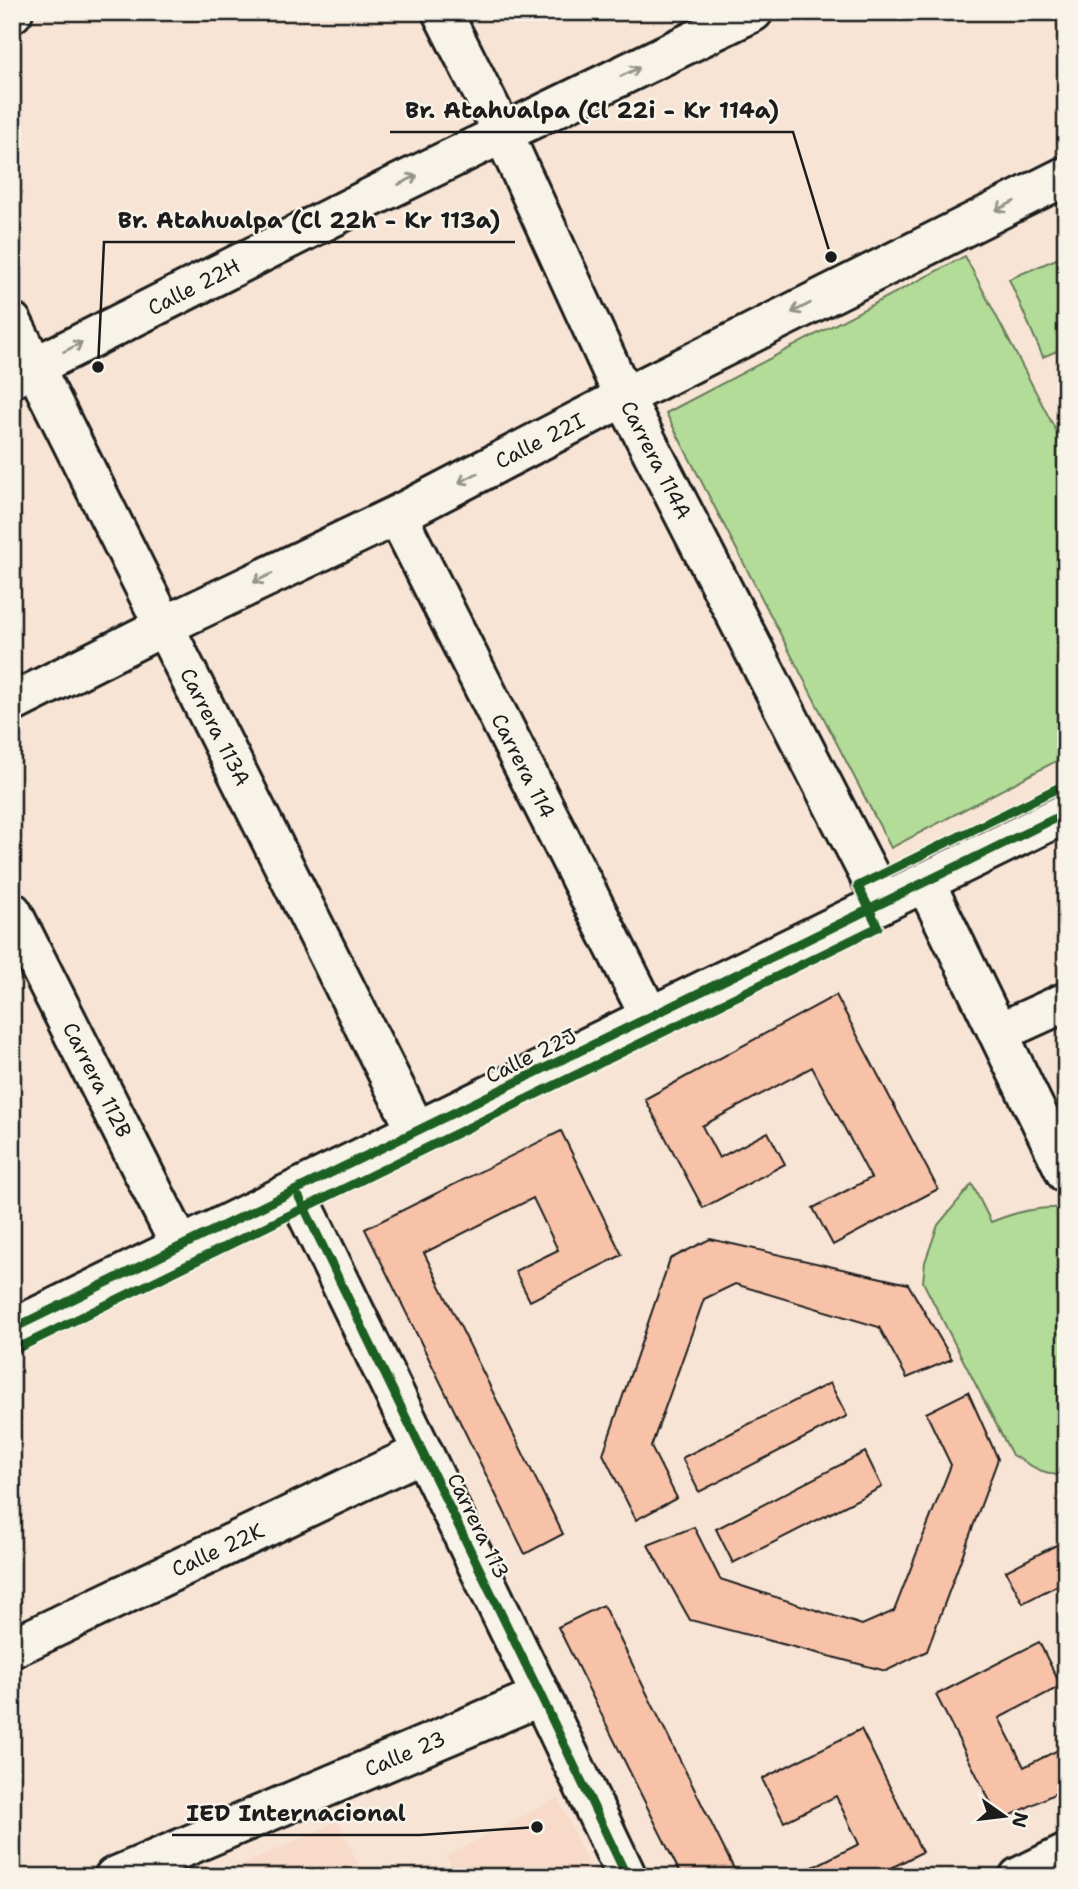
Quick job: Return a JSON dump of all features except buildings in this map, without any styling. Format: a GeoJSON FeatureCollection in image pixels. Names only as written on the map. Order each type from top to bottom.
{"type":"FeatureCollection","features":[{"type":"Feature","properties":{"kind":"street","name":"Carrera 114A"},"geometry":{"type":"LineString","coordinates":[[442,12],[503,133],[624,397],[883,902]]}},
{"type":"Feature","properties":{"kind":"street","name":"Calle 22H"},"geometry":{"type":"LineString","coordinates":[[23,372],[753,12]]}},
{"type":"Feature","properties":{"kind":"street","name":"Calle 22I"},"geometry":{"type":"LineString","coordinates":[[12,703],[164,626],[397,514],[1066,176]]}},
{"type":"Feature","properties":{"kind":"street","name":"Carrera 113A"},"geometry":{"type":"LineString","coordinates":[[12,322],[23,372],[164,626],[417,1132]]}},
{"type":"Feature","properties":{"kind":"street","name":"Carrera 114"},"geometry":{"type":"LineString","coordinates":[[397,514],[650,1017]]}},
{"type":"Feature","properties":{"kind":"street","name":"Calle 22J"},"geometry":{"type":"LineString","coordinates":[[12,1329],[1066,813]]}},
{"type":"Feature","properties":{"kind":"street"},"geometry":{"type":"LineString","coordinates":[[925,882],[1066,1173]]}},
{"type":"Feature","properties":{"kind":"street","name":"Carrera 112B"},"geometry":{"type":"LineString","coordinates":[[12,912],[181,1247]]}},
{"type":"Feature","properties":{"kind":"street"},"geometry":{"type":"LineString","coordinates":[[998,1033],[1066,1002]]}},
{"type":"Feature","properties":{"kind":"street","name":"Carrera 113"},"geometry":{"type":"LineString","coordinates":[[296,1191],[627,1877]]}},
{"type":"Feature","properties":{"kind":"street","name":"Calle 22K"},"geometry":{"type":"LineString","coordinates":[[12,1648],[423,1452]]}},
{"type":"Feature","properties":{"kind":"street","name":"Calle 23"},"geometry":{"type":"LineString","coordinates":[[114,1877],[541,1696]]}},
{"type":"Feature","properties":{"kind":"street"},"geometry":{"type":"LineString","coordinates":[[1019,1877],[1066,1854]]}},
{"type":"Feature","properties":{"kind":"shaded area"},"geometry":{"type":"Polygon","coordinates":[[[558,1798],[594,1877],[457,1877],[447,1856],[558,1798]]]}},
{"type":"Feature","properties":{"kind":"shaded area"},"geometry":{"type":"Polygon","coordinates":[[[338,1821],[364,1877],[217,1877],[338,1821]]]}},
{"type":"Feature","properties":{"kind":"green space"},"geometry":{"type":"Polygon","coordinates":[[[1066,255],[1066,347],[1043,357],[1009,279],[1066,255]]]}},
{"type":"Feature","properties":{"kind":"green space"},"geometry":{"type":"Polygon","coordinates":[[[965,256],[1066,450],[1066,756],[891,848],[666,413],[965,256]]]}},
{"type":"Feature","properties":{"kind":"green space"},"geometry":{"type":"Polygon","coordinates":[[[972,1184],[991,1222],[1028,1210],[1066,1208],[1066,1478],[1039,1470],[1012,1455],[923,1282],[925,1262],[938,1225],[972,1184]]]}},
{"type":"Feature","properties":{"kind":"cycle path"},"geometry":{"type":"LineString","coordinates":[[12,1351],[878,927],[858,886],[1066,784]]}},
{"type":"Feature","properties":{"kind":"cycle path"},"geometry":{"type":"LineString","coordinates":[[12,1329],[1066,813]]}},
{"type":"Feature","properties":{"kind":"cycle path"},"geometry":{"type":"LineString","coordinates":[[299,1197],[627,1877]]}},
{"type":"Feature","properties":{"kind":"place","name":"Br. Atahualpa (Cl 22i - Kr 114a)"},"geometry":{"type":"Point","coordinates":[831,257]}},
{"type":"Feature","properties":{"kind":"place","name":"Br. Atahualpa (Cl 22h - Kr 113a)"},"geometry":{"type":"Point","coordinates":[98,367]}},
{"type":"Feature","properties":{"kind":"place","name":"IED Internacional"},"geometry":{"type":"Point","coordinates":[537,1827]}}]}
